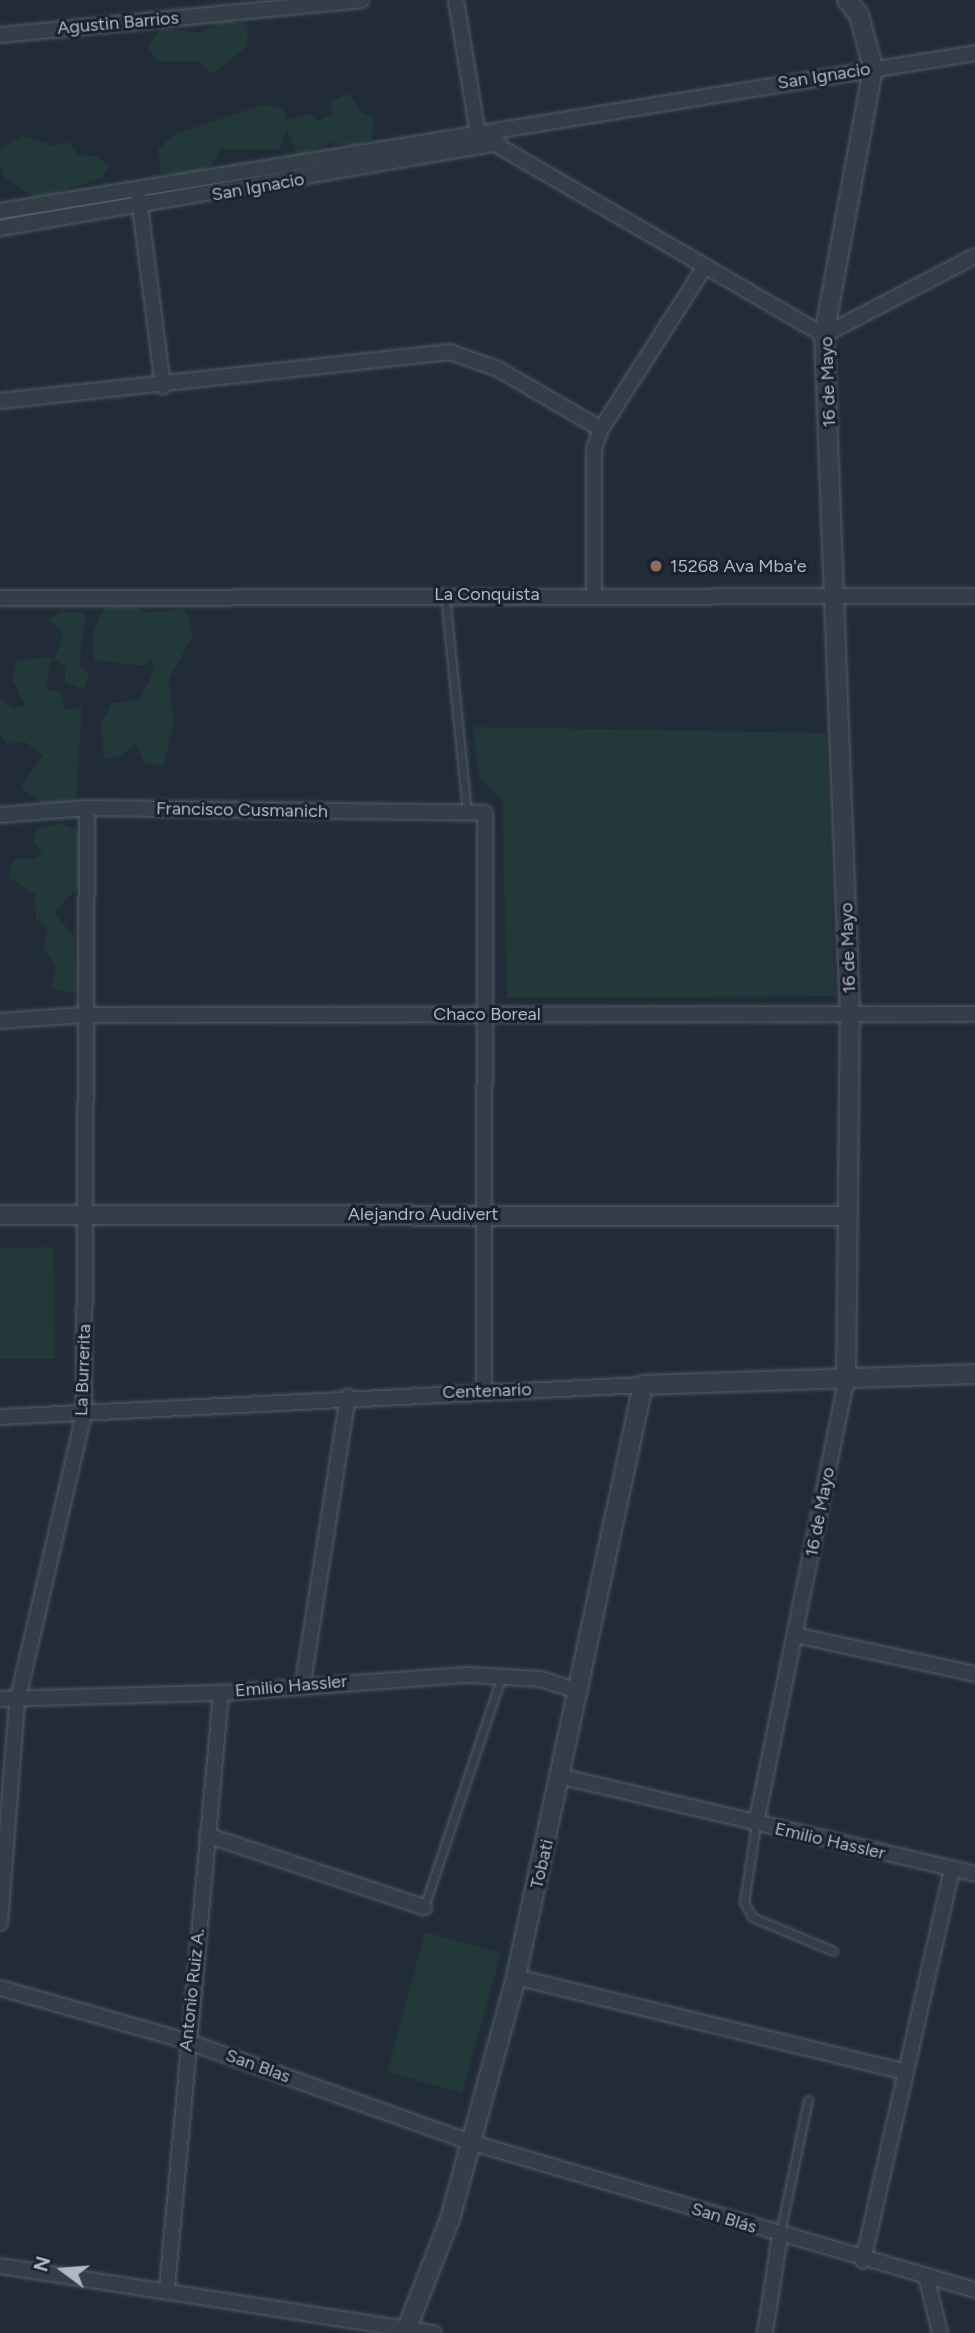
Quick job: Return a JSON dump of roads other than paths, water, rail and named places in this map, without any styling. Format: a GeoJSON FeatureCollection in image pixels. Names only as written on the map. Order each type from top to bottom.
{"type":"FeatureCollection","features":[{"type":"Feature","properties":{"kind":"street","name":"Agustin Barrios"},"geometry":{"type":"LineString","coordinates":[[0,35],[361,0]]}},
{"type":"Feature","properties":{"kind":"street"},"geometry":{"type":"LineString","coordinates":[[456,0],[478,134],[704,268],[824,335],[975,256]]}},
{"type":"Feature","properties":{"kind":"street"},"geometry":{"type":"LineString","coordinates":[[847,0],[859,15],[873,68]]}},
{"type":"Feature","properties":{"kind":"street","name":"San Ignacio"},"geometry":{"type":"LineString","coordinates":[[0,211],[478,134],[509,132],[537,120],[975,53]]}},
{"type":"Feature","properties":{"kind":"street","name":"16 de Mayo"},"geometry":{"type":"LineString","coordinates":[[757,1824],[846,1382],[850,1017],[838,597],[824,335],[873,68]]}},
{"type":"Feature","properties":{"kind":"street","name":"San Ignacio"},"geometry":{"type":"LineString","coordinates":[[0,228],[497,146],[509,132]]}},
{"type":"Feature","properties":{"kind":"street"},"geometry":{"type":"LineString","coordinates":[[137,189],[163,386]]}},
{"type":"Feature","properties":{"kind":"street"},"geometry":{"type":"LineString","coordinates":[[594,594],[594,449],[601,429],[704,268]]}},
{"type":"Feature","properties":{"kind":"street"},"geometry":{"type":"LineString","coordinates":[[0,401],[163,386],[450,352],[498,369],[601,429]]}},
{"type":"Feature","properties":{"kind":"street","name":"La Conquista"},"geometry":{"type":"LineString","coordinates":[[0,598],[445,594],[975,596]]}},
{"type":"Feature","properties":{"kind":"street","name":"Francisco Cusmanich"},"geometry":{"type":"LineString","coordinates":[[0,815],[87,808],[485,813],[488,1013]]}},
{"type":"Feature","properties":{"kind":"street","name":"La Burrerita"},"geometry":{"type":"LineString","coordinates":[[0,1923],[17,1702],[84,1413],[87,808]]}},
{"type":"Feature","properties":{"kind":"street"},"geometry":{"type":"LineString","coordinates":[[484,1391],[488,1013]]}},
{"type":"Feature","properties":{"kind":"street","name":"Chaco Boreal"},"geometry":{"type":"LineString","coordinates":[[0,1021],[84,1015],[488,1013],[850,1017],[975,1014]]}},
{"type":"Feature","properties":{"kind":"street","name":"Alejandro Audivert"},"geometry":{"type":"LineString","coordinates":[[0,1215],[85,1211],[846,1216]]}},
{"type":"Feature","properties":{"kind":"street","name":"Centenario"},"geometry":{"type":"LineString","coordinates":[[0,1417],[484,1391],[846,1382],[975,1374]]}},
{"type":"Feature","properties":{"kind":"street","name":"Tobati"},"geometry":{"type":"LineString","coordinates":[[406,2331],[473,2143],[516,1977],[562,1777],[643,1385]]}},
{"type":"Feature","properties":{"kind":"street"},"geometry":{"type":"LineString","coordinates":[[303,1683],[348,1397]]}},
{"type":"Feature","properties":{"kind":"street"},"geometry":{"type":"LineString","coordinates":[[795,1635],[975,1674]]}},
{"type":"Feature","properties":{"kind":"street","name":"Emilio Hassler"},"geometry":{"type":"LineString","coordinates":[[0,1699],[17,1702],[221,1693],[303,1683],[502,1675],[580,1692]]}},
{"type":"Feature","properties":{"kind":"street","name":"Antonio Ruiz A."},"geometry":{"type":"LineString","coordinates":[[167,2288],[187,2041],[221,1693]]}},
{"type":"Feature","properties":{"kind":"street","name":"Emilio Hassler"},"geometry":{"type":"LineString","coordinates":[[562,1777],[975,1874]]}},
{"type":"Feature","properties":{"kind":"street"},"geometry":{"type":"LineString","coordinates":[[207,1835],[424,1907]]}},
{"type":"Feature","properties":{"kind":"street"},"geometry":{"type":"LineString","coordinates":[[863,2261],[952,1869]]}},
{"type":"Feature","properties":{"kind":"street"},"geometry":{"type":"LineString","coordinates":[[516,1977],[906,2072]]}},
{"type":"Feature","properties":{"kind":"street","name":"San Blas"},"geometry":{"type":"LineString","coordinates":[[0,1988],[187,2041],[473,2143]]}},
{"type":"Feature","properties":{"kind":"street","name":"San Blás"},"geometry":{"type":"LineString","coordinates":[[473,2143],[927,2280],[975,2290]]}},
{"type":"Feature","properties":{"kind":"street"},"geometry":{"type":"LineString","coordinates":[[765,2333],[780,2235]]}},
{"type":"Feature","properties":{"kind":"street"},"geometry":{"type":"LineString","coordinates":[[0,2266],[167,2288],[406,2331],[434,2333]]}},
{"type":"Feature","properties":{"kind":"street"},"geometry":{"type":"LineString","coordinates":[[927,2280],[940,2333]]}},
{"type":"Feature","properties":{"kind":"lane"},"geometry":{"type":"LineString","coordinates":[[445,594],[467,813]]}},
{"type":"Feature","properties":{"kind":"lane"},"geometry":{"type":"LineString","coordinates":[[424,1907],[502,1675]]}},
{"type":"Feature","properties":{"kind":"lane"},"geometry":{"type":"LineString","coordinates":[[757,1824],[744,1902],[752,1917],[833,1951]]}},
{"type":"Feature","properties":{"kind":"lane"},"geometry":{"type":"LineString","coordinates":[[780,2235],[808,2100]]}},
{"type":"Feature","properties":{"kind":"place","name":"15268 Ava Mba'e"},"geometry":{"type":"Point","coordinates":[656,566]}}]}
